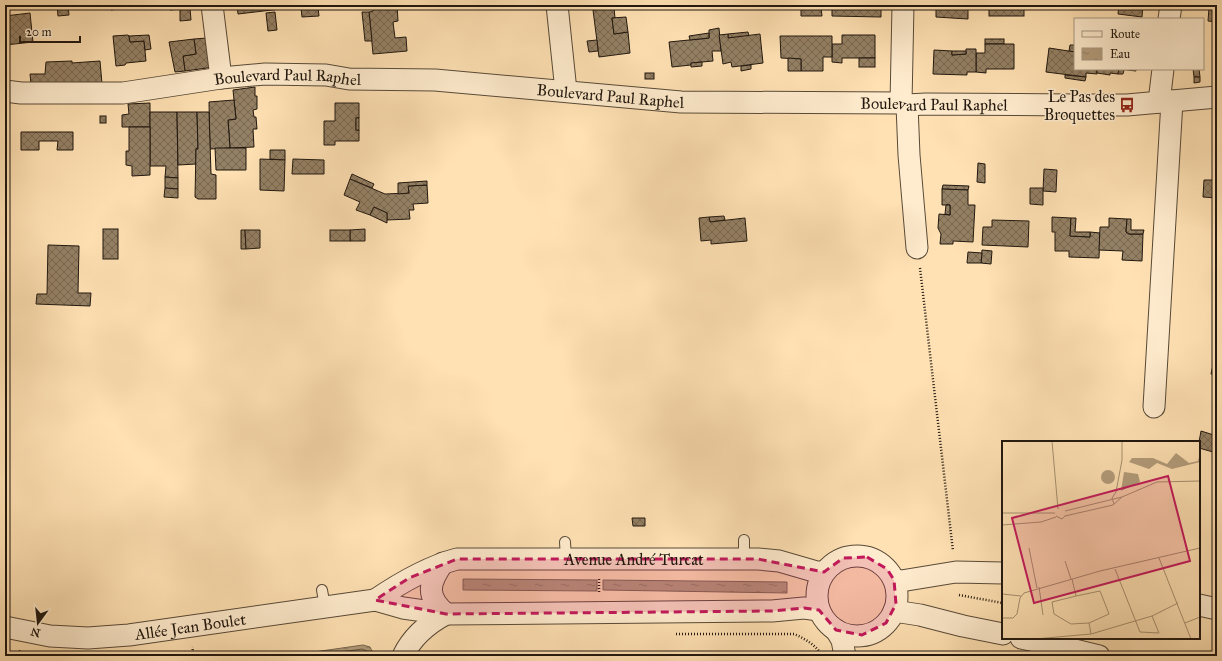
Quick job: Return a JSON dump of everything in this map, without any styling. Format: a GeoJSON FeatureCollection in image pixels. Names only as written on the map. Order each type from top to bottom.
{"type":"FeatureCollection","features":[{"type":"Feature","properties":{"kind":"street"},"geometry":{"type":"LineString","coordinates":[[212,5],[222,78]]}},
{"type":"Feature","properties":{"kind":"street"},"geometry":{"type":"LineString","coordinates":[[557,5],[566,91]]}},
{"type":"Feature","properties":{"kind":"street"},"geometry":{"type":"LineString","coordinates":[[903,5],[904,104],[917,248]]}},
{"type":"Feature","properties":{"kind":"street"},"geometry":{"type":"LineString","coordinates":[[1169,18],[1171,5]]}},
{"type":"Feature","properties":{"kind":"street"},"geometry":{"type":"LineString","coordinates":[[1154,407],[1165,101],[1163,70]]}},
{"type":"Feature","properties":{"kind":"street","name":"Boulevard Paul Raphel"},"geometry":{"type":"LineString","coordinates":[[5,91],[21,93],[123,93],[222,78],[265,74],[326,76],[349,79],[435,80],[681,102],[1127,105],[1217,97]]}},
{"type":"Feature","properties":{"kind":"street","name":"Avenue André Turcat"},"geometry":{"type":"LineString","coordinates":[[374,600],[409,578],[443,563],[457,560],[566,551],[744,549],[817,572],[824,572]]}},
{"type":"Feature","properties":{"kind":"street"},"geometry":{"type":"LineString","coordinates":[[836,630],[848,635],[862,635],[875,631],[886,623],[894,612],[897,596],[894,580],[887,569],[878,562],[867,557],[855,556],[843,558],[832,564],[824,572],[818,584],[817,597],[819,610],[826,621],[836,630],[842,640],[845,656]]}},
{"type":"Feature","properties":{"kind":"street"},"geometry":{"type":"LineString","coordinates":[[443,563],[435,575],[431,590],[433,599],[437,606],[446,614]]}},
{"type":"Feature","properties":{"kind":"street"},"geometry":{"type":"LineString","coordinates":[[894,580],[901,581],[956,572],[1002,573]]}},
{"type":"Feature","properties":{"kind":"street","name":"Allée Jean Boulet"},"geometry":{"type":"LineString","coordinates":[[5,627],[50,636],[88,638],[130,635],[323,599],[374,600]]}},
{"type":"Feature","properties":{"kind":"street"},"geometry":{"type":"LineString","coordinates":[[374,600],[403,608],[446,614],[772,611],[804,608],[819,610]]}},
{"type":"Feature","properties":{"kind":"street"},"geometry":{"type":"LineString","coordinates":[[1200,604],[1217,609]]}},
{"type":"Feature","properties":{"kind":"street"},"geometry":{"type":"LineString","coordinates":[[894,612],[920,615],[1002,634]]}},
{"type":"Feature","properties":{"kind":"street"},"geometry":{"type":"LineString","coordinates":[[403,656],[409,645],[420,632],[432,621],[446,614]]}},
{"type":"Feature","properties":{"kind":"street"},"geometry":{"type":"LineString","coordinates":[[851,656],[862,635]]}},
{"type":"Feature","properties":{"kind":"street"},"geometry":{"type":"LineString","coordinates":[[1026,639],[1099,656]]}},
{"type":"Feature","properties":{"kind":"path"},"geometry":{"type":"LineString","coordinates":[[917,248],[953,552]]}},
{"type":"Feature","properties":{"kind":"path"},"geometry":{"type":"LineString","coordinates":[[599,596],[600,575]]}},
{"type":"Feature","properties":{"kind":"path"},"geometry":{"type":"LineString","coordinates":[[958,588],[960,603]]}},
{"type":"Feature","properties":{"kind":"path"},"geometry":{"type":"LineString","coordinates":[[959,595],[1002,603]]}},
{"type":"Feature","properties":{"kind":"path"},"geometry":{"type":"LineString","coordinates":[[669,634],[794,634],[813,644],[824,656]]}},
{"type":"Feature","properties":{"kind":"path"},"geometry":{"type":"LineString","coordinates":[[192,656],[194,643]]}},
{"type":"Feature","properties":{"kind":"highlighted area"},"geometry":{"type":"Polygon","coordinates":[[[867,557],[887,569],[894,580],[896,604],[886,623],[862,635],[836,630],[819,610],[804,608],[772,611],[446,614],[375,600],[409,578],[457,559],[758,559],[824,572],[843,558],[867,557]]]}},
{"type":"Feature","properties":{"kind":"water"},"geometry":{"type":"Polygon","coordinates":[[[463,579],[597,580],[597,591],[463,590],[463,579]]]}},
{"type":"Feature","properties":{"kind":"water"},"geometry":{"type":"Polygon","coordinates":[[[603,580],[787,582],[787,593],[603,590],[603,580]]]}},
{"type":"Feature","properties":{"kind":"water"},"geometry":{"type":"Polygon","coordinates":[[[363,645],[370,647],[372,651],[370,656],[286,656],[363,645]]]}},
{"type":"Feature","properties":{"kind":"building"},"geometry":{"type":"Polygon","coordinates":[[[57,5],[68,5],[69,15],[58,16],[57,5]]]}},
{"type":"Feature","properties":{"kind":"building"},"geometry":{"type":"Polygon","coordinates":[[[110,5],[125,5],[125,8],[111,10],[110,5]]]}},
{"type":"Feature","properties":{"kind":"building"},"geometry":{"type":"Polygon","coordinates":[[[169,5],[189,5],[190,8],[170,10],[169,5]]]}},
{"type":"Feature","properties":{"kind":"building"},"geometry":{"type":"Polygon","coordinates":[[[189,5],[206,5],[206,6],[190,8],[189,5]]]}},
{"type":"Feature","properties":{"kind":"building"},"geometry":{"type":"Polygon","coordinates":[[[237,5],[271,5],[272,10],[238,14],[237,5]]]}},
{"type":"Feature","properties":{"kind":"building"},"geometry":{"type":"Polygon","coordinates":[[[271,5],[318,5],[272,10],[271,5]]]}},
{"type":"Feature","properties":{"kind":"building"},"geometry":{"type":"Polygon","coordinates":[[[373,5],[397,5],[398,21],[393,22],[395,38],[406,37],[407,51],[373,54],[369,12],[373,11],[373,5]]]}},
{"type":"Feature","properties":{"kind":"building"},"geometry":{"type":"Polygon","coordinates":[[[597,5],[613,5],[614,8],[597,10],[597,5]]]}},
{"type":"Feature","properties":{"kind":"building"},"geometry":{"type":"Polygon","coordinates":[[[801,5],[832,5],[832,7],[821,7],[822,16],[801,16],[801,5]]]}},
{"type":"Feature","properties":{"kind":"building"},"geometry":{"type":"Polygon","coordinates":[[[832,5],[881,5],[881,17],[832,16],[832,5]]]}},
{"type":"Feature","properties":{"kind":"building"},"geometry":{"type":"Polygon","coordinates":[[[936,5],[977,6],[968,6],[968,19],[936,17],[936,5]]]}},
{"type":"Feature","properties":{"kind":"building"},"geometry":{"type":"Polygon","coordinates":[[[989,5],[1024,5],[1024,16],[989,16],[989,5]]]}},
{"type":"Feature","properties":{"kind":"building"},"geometry":{"type":"Polygon","coordinates":[[[1119,5],[1143,5],[1142,17],[1118,14],[1119,5]]]}},
{"type":"Feature","properties":{"kind":"building"},"geometry":{"type":"Polygon","coordinates":[[[318,7],[319,16],[302,17],[301,8],[318,7]]]}},
{"type":"Feature","properties":{"kind":"building"},"geometry":{"type":"Polygon","coordinates":[[[190,8],[191,20],[180,21],[180,9],[190,8]]]}},
{"type":"Feature","properties":{"kind":"building"},"geometry":{"type":"Polygon","coordinates":[[[614,8],[615,18],[612,18],[614,34],[628,32],[630,53],[599,57],[593,10],[614,8]]]}},
{"type":"Feature","properties":{"kind":"building"},"geometry":{"type":"Polygon","coordinates":[[[1209,8],[1217,9],[1217,22],[1208,21],[1209,8]]]}},
{"type":"Feature","properties":{"kind":"building"},"geometry":{"type":"Polygon","coordinates":[[[275,12],[277,30],[268,31],[266,13],[275,12]]]}},
{"type":"Feature","properties":{"kind":"building"},"geometry":{"type":"Polygon","coordinates":[[[362,12],[369,12],[372,41],[365,41],[362,12]]]}},
{"type":"Feature","properties":{"kind":"building"},"geometry":{"type":"Polygon","coordinates":[[[30,13],[33,42],[5,45],[5,16],[30,13]]]}},
{"type":"Feature","properties":{"kind":"building"},"geometry":{"type":"Polygon","coordinates":[[[626,17],[628,32],[614,34],[612,18],[626,17]]]}},
{"type":"Feature","properties":{"kind":"building"},"geometry":{"type":"Polygon","coordinates":[[[719,28],[721,51],[712,51],[713,61],[691,63],[691,65],[672,67],[669,42],[709,38],[709,30],[719,28]]]}},
{"type":"Feature","properties":{"kind":"building"},"geometry":{"type":"Polygon","coordinates":[[[748,32],[749,36],[728,38],[728,34],[748,32]]]}},
{"type":"Feature","properties":{"kind":"building"},"geometry":{"type":"Polygon","coordinates":[[[709,33],[709,38],[690,40],[689,36],[709,33]]]}},
{"type":"Feature","properties":{"kind":"building"},"geometry":{"type":"Polygon","coordinates":[[[728,34],[728,38],[760,34],[763,63],[732,67],[731,62],[723,64],[719,35],[728,34]]]}},
{"type":"Feature","properties":{"kind":"building"},"geometry":{"type":"Polygon","coordinates":[[[128,35],[130,42],[144,41],[146,61],[126,63],[125,65],[116,66],[113,36],[128,35]]]}},
{"type":"Feature","properties":{"kind":"building"},"geometry":{"type":"Polygon","coordinates":[[[149,35],[151,49],[145,50],[144,41],[130,42],[129,36],[149,35]]]}},
{"type":"Feature","properties":{"kind":"building"},"geometry":{"type":"Polygon","coordinates":[[[842,35],[875,35],[875,58],[842,58],[842,63],[832,62],[832,44],[842,44],[842,35]]]}},
{"type":"Feature","properties":{"kind":"building"},"geometry":{"type":"Polygon","coordinates":[[[780,36],[832,36],[832,57],[823,57],[823,71],[801,71],[801,59],[781,58],[780,36]]]}},
{"type":"Feature","properties":{"kind":"building"},"geometry":{"type":"Polygon","coordinates":[[[1216,37],[1217,49],[1214,49],[1216,37]]]}},
{"type":"Feature","properties":{"kind":"building"},"geometry":{"type":"Polygon","coordinates":[[[207,38],[210,67],[185,71],[183,56],[196,54],[194,39],[207,38]]]}},
{"type":"Feature","properties":{"kind":"building"},"geometry":{"type":"Polygon","coordinates":[[[194,39],[196,54],[183,56],[185,71],[175,72],[169,42],[194,39]]]}},
{"type":"Feature","properties":{"kind":"building"},"geometry":{"type":"Polygon","coordinates":[[[985,39],[1004,39],[1004,44],[985,44],[985,39]]]}},
{"type":"Feature","properties":{"kind":"building"},"geometry":{"type":"Polygon","coordinates":[[[597,40],[598,51],[589,52],[587,41],[597,40]]]}},
{"type":"Feature","properties":{"kind":"building"},"geometry":{"type":"Polygon","coordinates":[[[985,44],[1014,44],[1014,69],[986,69],[986,73],[976,72],[976,53],[985,53],[985,44]]]}},
{"type":"Feature","properties":{"kind":"building"},"geometry":{"type":"Polygon","coordinates":[[[1070,45],[1074,45],[1074,52],[1069,51],[1070,45]]]}},
{"type":"Feature","properties":{"kind":"building"},"geometry":{"type":"Polygon","coordinates":[[[1049,48],[1074,52],[1074,70],[1097,70],[1097,74],[1086,73],[1086,77],[1046,72],[1049,48]]]}},
{"type":"Feature","properties":{"kind":"building"},"geometry":{"type":"Polygon","coordinates":[[[966,49],[976,49],[976,72],[967,72],[967,75],[933,74],[934,50],[952,51],[952,55],[966,54],[966,49]]]}},
{"type":"Feature","properties":{"kind":"building"},"geometry":{"type":"Polygon","coordinates":[[[952,51],[966,51],[966,54],[952,55],[952,51]]]}},
{"type":"Feature","properties":{"kind":"building"},"geometry":{"type":"Polygon","coordinates":[[[788,58],[801,59],[801,71],[788,71],[788,58]]]}},
{"type":"Feature","properties":{"kind":"building"},"geometry":{"type":"Polygon","coordinates":[[[859,58],[875,58],[875,67],[859,67],[859,58]]]}},
{"type":"Feature","properties":{"kind":"building"},"geometry":{"type":"Polygon","coordinates":[[[72,61],[72,63],[100,61],[102,84],[31,84],[30,74],[45,74],[46,62],[72,61]]]}},
{"type":"Feature","properties":{"kind":"building"},"geometry":{"type":"Polygon","coordinates":[[[702,62],[702,66],[691,67],[691,63],[702,62]]]}},
{"type":"Feature","properties":{"kind":"building"},"geometry":{"type":"Polygon","coordinates":[[[751,65],[751,69],[741,71],[741,66],[751,65]]]}},
{"type":"Feature","properties":{"kind":"building"},"geometry":{"type":"Polygon","coordinates":[[[1097,70],[1119,70],[1118,74],[1110,73],[1110,75],[1097,73],[1097,70]]]}},
{"type":"Feature","properties":{"kind":"building"},"geometry":{"type":"Polygon","coordinates":[[[1119,70],[1124,70],[1123,74],[1118,74],[1119,70]]]}},
{"type":"Feature","properties":{"kind":"building"},"geometry":{"type":"Polygon","coordinates":[[[1193,70],[1199,70],[1200,77],[1194,77],[1193,70]]]}},
{"type":"Feature","properties":{"kind":"building"},"geometry":{"type":"Polygon","coordinates":[[[645,73],[654,73],[654,79],[645,79],[645,73]]]}},
{"type":"Feature","properties":{"kind":"building"},"geometry":{"type":"Polygon","coordinates":[[[1065,75],[1086,77],[1085,81],[1065,78],[1065,75]]]}},
{"type":"Feature","properties":{"kind":"building"},"geometry":{"type":"Polygon","coordinates":[[[1194,77],[1200,77],[1200,82],[1194,83],[1194,77]]]}},
{"type":"Feature","properties":{"kind":"building"},"geometry":{"type":"Polygon","coordinates":[[[255,87],[257,109],[253,110],[254,117],[256,117],[257,129],[253,129],[254,147],[230,148],[228,120],[236,119],[233,90],[255,87]]]}},
{"type":"Feature","properties":{"kind":"building"},"geometry":{"type":"Polygon","coordinates":[[[234,100],[236,119],[228,120],[230,148],[210,149],[209,102],[234,100]]]}},
{"type":"Feature","properties":{"kind":"building"},"geometry":{"type":"Polygon","coordinates":[[[150,103],[150,127],[122,127],[122,115],[129,114],[128,104],[150,103]]]}},
{"type":"Feature","properties":{"kind":"building"},"geometry":{"type":"Polygon","coordinates":[[[335,103],[359,103],[359,118],[356,118],[356,130],[359,130],[359,141],[335,141],[335,145],[324,145],[324,121],[335,121],[335,103]]]}},
{"type":"Feature","properties":{"kind":"building"},"geometry":{"type":"Polygon","coordinates":[[[150,112],[177,112],[178,178],[165,177],[166,166],[150,166],[150,112]]]}},
{"type":"Feature","properties":{"kind":"building"},"geometry":{"type":"Polygon","coordinates":[[[177,112],[197,112],[198,149],[196,149],[196,164],[178,165],[177,112]]]}},
{"type":"Feature","properties":{"kind":"building"},"geometry":{"type":"Polygon","coordinates":[[[197,112],[209,112],[211,174],[216,175],[216,199],[198,199],[195,197],[196,149],[198,149],[197,112]]]}},
{"type":"Feature","properties":{"kind":"building"},"geometry":{"type":"Polygon","coordinates":[[[100,116],[106,116],[106,123],[100,123],[100,116]]]}},
{"type":"Feature","properties":{"kind":"building"},"geometry":{"type":"Polygon","coordinates":[[[356,118],[359,118],[359,130],[356,130],[356,118]]]}},
{"type":"Feature","properties":{"kind":"building"},"geometry":{"type":"Polygon","coordinates":[[[129,127],[150,127],[150,175],[132,176],[132,166],[126,165],[126,151],[129,151],[129,127]]]}},
{"type":"Feature","properties":{"kind":"building"},"geometry":{"type":"Polygon","coordinates":[[[21,132],[73,132],[73,150],[57,150],[58,141],[39,141],[39,150],[21,150],[21,132]]]}},
{"type":"Feature","properties":{"kind":"building"},"geometry":{"type":"Polygon","coordinates":[[[215,148],[246,148],[246,170],[216,170],[215,148]]]}},
{"type":"Feature","properties":{"kind":"building"},"geometry":{"type":"Polygon","coordinates":[[[270,150],[285,150],[285,160],[270,159],[270,150]]]}},
{"type":"Feature","properties":{"kind":"building"},"geometry":{"type":"Polygon","coordinates":[[[260,159],[285,160],[284,191],[260,190],[260,159]]]}},
{"type":"Feature","properties":{"kind":"building"},"geometry":{"type":"Polygon","coordinates":[[[293,159],[324,160],[324,174],[292,174],[293,159]]]}},
{"type":"Feature","properties":{"kind":"building"},"geometry":{"type":"Polygon","coordinates":[[[978,163],[985,164],[985,183],[977,182],[978,163]]]}},
{"type":"Feature","properties":{"kind":"building"},"geometry":{"type":"Polygon","coordinates":[[[1044,169],[1057,170],[1056,192],[1043,191],[1044,169]]]}},
{"type":"Feature","properties":{"kind":"building"},"geometry":{"type":"Polygon","coordinates":[[[352,174],[374,184],[372,188],[350,179],[352,174]]]}},
{"type":"Feature","properties":{"kind":"building"},"geometry":{"type":"Polygon","coordinates":[[[165,177],[178,178],[178,189],[165,188],[165,177]]]}},
{"type":"Feature","properties":{"kind":"building"},"geometry":{"type":"Polygon","coordinates":[[[350,179],[385,194],[409,193],[408,186],[427,185],[428,203],[413,204],[414,210],[409,210],[410,219],[387,220],[387,213],[374,207],[370,215],[356,210],[360,202],[344,195],[350,179]]]}},
{"type":"Feature","properties":{"kind":"building"},"geometry":{"type":"Polygon","coordinates":[[[1204,180],[1217,180],[1217,198],[1203,197],[1204,180]]]}},
{"type":"Feature","properties":{"kind":"building"},"geometry":{"type":"Polygon","coordinates":[[[427,181],[427,185],[408,186],[409,193],[398,194],[398,183],[427,181]]]}},
{"type":"Feature","properties":{"kind":"building"},"geometry":{"type":"Polygon","coordinates":[[[943,185],[969,186],[968,190],[942,189],[943,185]]]}},
{"type":"Feature","properties":{"kind":"building"},"geometry":{"type":"Polygon","coordinates":[[[165,188],[178,189],[178,198],[164,197],[165,188]]]}},
{"type":"Feature","properties":{"kind":"building"},"geometry":{"type":"Polygon","coordinates":[[[1030,188],[1043,188],[1043,205],[1030,204],[1030,188]]]}},
{"type":"Feature","properties":{"kind":"building"},"geometry":{"type":"Polygon","coordinates":[[[942,189],[968,190],[968,205],[975,205],[973,242],[953,241],[953,244],[940,244],[941,234],[938,228],[939,214],[950,215],[950,205],[942,205],[942,189]]]}},
{"type":"Feature","properties":{"kind":"building"},"geometry":{"type":"Polygon","coordinates":[[[946,205],[950,205],[950,215],[945,214],[946,205]]]}},
{"type":"Feature","properties":{"kind":"building"},"geometry":{"type":"Polygon","coordinates":[[[374,207],[387,213],[387,223],[370,215],[374,207]]]}},
{"type":"Feature","properties":{"kind":"building"},"geometry":{"type":"Polygon","coordinates":[[[724,216],[725,220],[710,222],[709,217],[724,216]]]}},
{"type":"Feature","properties":{"kind":"building"},"geometry":{"type":"Polygon","coordinates":[[[709,217],[710,222],[745,218],[747,241],[711,244],[711,240],[701,241],[699,218],[709,217]]]}},
{"type":"Feature","properties":{"kind":"building"},"geometry":{"type":"Polygon","coordinates":[[[1052,217],[1071,218],[1070,236],[1090,237],[1090,232],[1100,233],[1099,258],[1069,257],[1069,251],[1055,251],[1055,232],[1052,232],[1052,217]]]}},
{"type":"Feature","properties":{"kind":"building"},"geometry":{"type":"Polygon","coordinates":[[[1071,218],[1076,218],[1075,232],[1090,232],[1090,237],[1070,236],[1071,218]]]}},
{"type":"Feature","properties":{"kind":"building"},"geometry":{"type":"Polygon","coordinates":[[[1109,218],[1127,219],[1126,232],[1129,234],[1143,234],[1142,261],[1122,260],[1123,251],[1099,250],[1100,227],[1109,227],[1109,218]]]}},
{"type":"Feature","properties":{"kind":"building"},"geometry":{"type":"Polygon","coordinates":[[[1127,219],[1131,219],[1131,230],[1144,230],[1143,234],[1129,234],[1126,232],[1127,219]]]}},
{"type":"Feature","properties":{"kind":"building"},"geometry":{"type":"Polygon","coordinates":[[[992,220],[1029,221],[1028,247],[982,245],[983,227],[992,227],[992,220]]]}},
{"type":"Feature","properties":{"kind":"building"},"geometry":{"type":"Polygon","coordinates":[[[103,229],[118,229],[118,259],[103,259],[103,229]]]}},
{"type":"Feature","properties":{"kind":"building"},"geometry":{"type":"Polygon","coordinates":[[[365,229],[365,241],[350,241],[350,230],[365,229]]]}},
{"type":"Feature","properties":{"kind":"building"},"geometry":{"type":"Polygon","coordinates":[[[241,230],[245,230],[246,249],[241,249],[241,230]]]}},
{"type":"Feature","properties":{"kind":"building"},"geometry":{"type":"Polygon","coordinates":[[[245,230],[260,230],[260,248],[246,249],[245,230]]]}},
{"type":"Feature","properties":{"kind":"building"},"geometry":{"type":"Polygon","coordinates":[[[330,230],[350,230],[350,241],[330,241],[330,230]]]}},
{"type":"Feature","properties":{"kind":"building"},"geometry":{"type":"Polygon","coordinates":[[[48,245],[79,246],[78,293],[91,293],[90,306],[36,304],[37,294],[47,294],[48,245]]]}},
{"type":"Feature","properties":{"kind":"building"},"geometry":{"type":"Polygon","coordinates":[[[982,250],[992,251],[991,264],[981,263],[982,250]]]}},
{"type":"Feature","properties":{"kind":"building"},"geometry":{"type":"Polygon","coordinates":[[[968,252],[982,253],[981,263],[967,263],[968,252]]]}},
{"type":"Feature","properties":{"kind":"building"},"geometry":{"type":"Polygon","coordinates":[[[1217,347],[1217,375],[1211,374],[1217,347]]]}},
{"type":"Feature","properties":{"kind":"building"},"geometry":{"type":"Polygon","coordinates":[[[1201,431],[1217,436],[1213,452],[1200,448],[1199,441],[1201,431]]]}},
{"type":"Feature","properties":{"kind":"building"},"geometry":{"type":"Polygon","coordinates":[[[1217,440],[1217,453],[1213,452],[1217,440]]]}},
{"type":"Feature","properties":{"kind":"building"},"geometry":{"type":"Polygon","coordinates":[[[632,518],[645,518],[645,526],[633,526],[632,518]]]}},
{"type":"Feature","properties":{"kind":"place","name":"Le Pas des Broquettes"},"geometry":{"type":"Point","coordinates":[1127,105]}}]}
